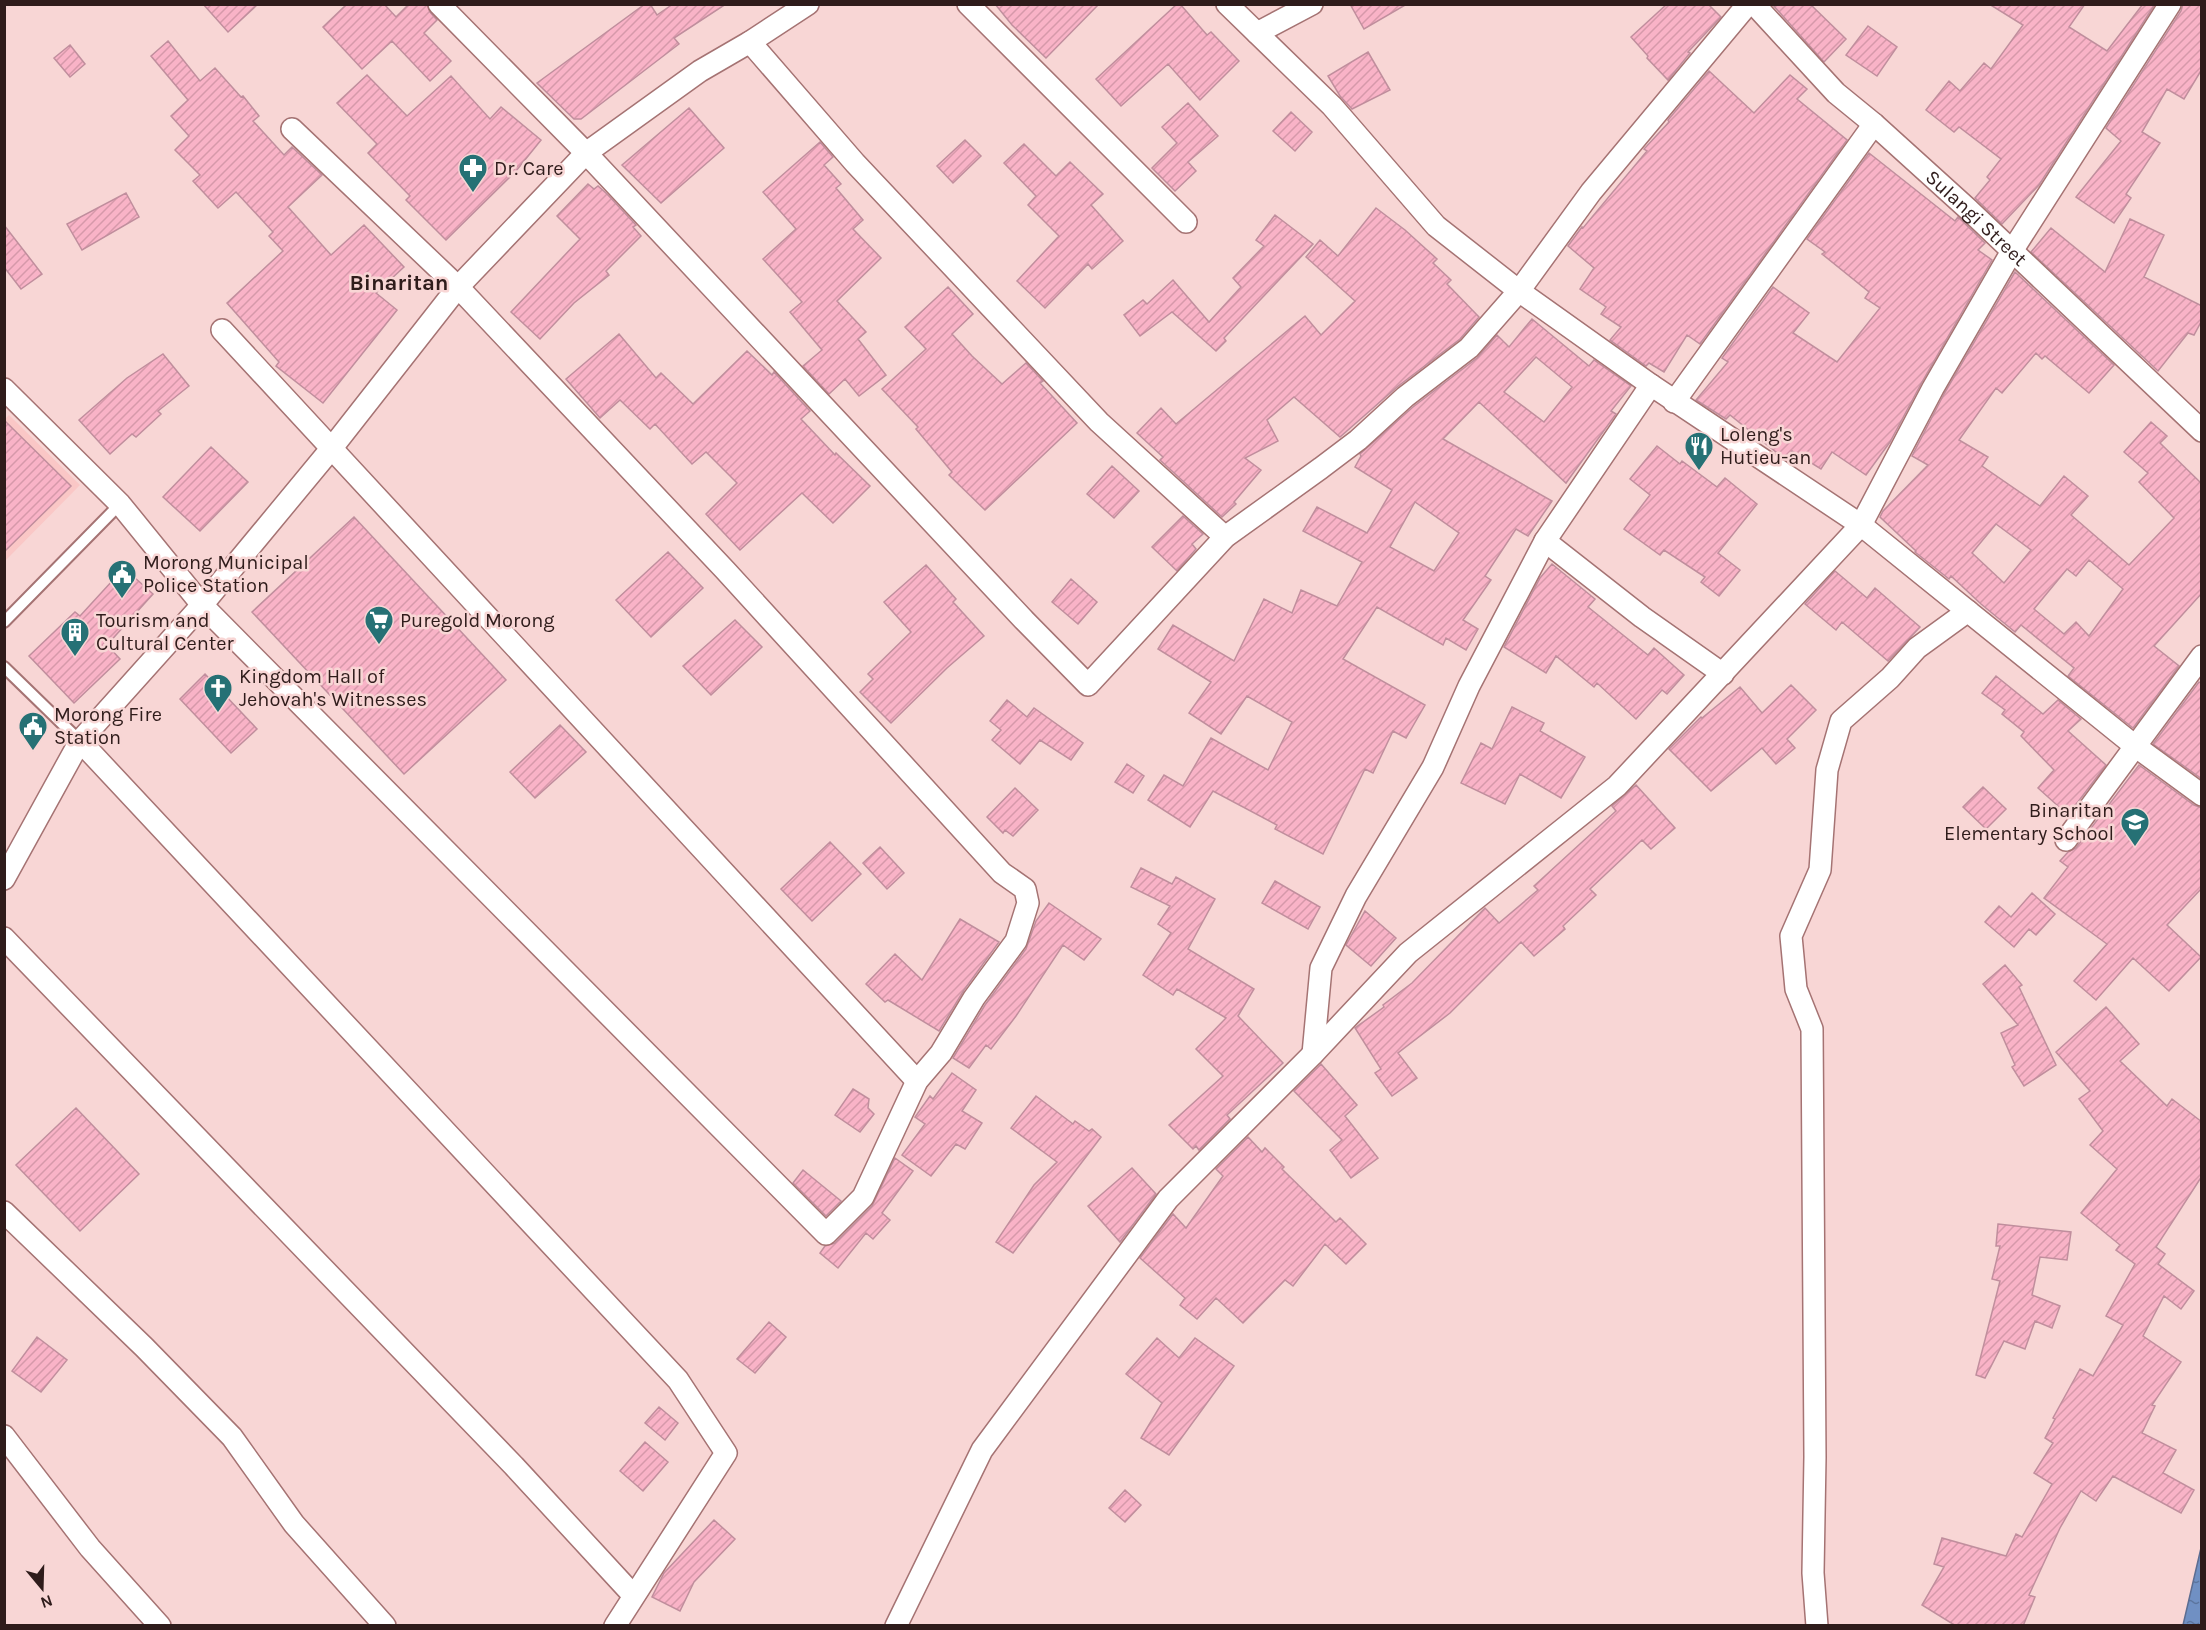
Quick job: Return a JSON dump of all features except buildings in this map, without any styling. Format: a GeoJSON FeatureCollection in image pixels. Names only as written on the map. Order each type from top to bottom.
{"type":"FeatureCollection","features":[{"type":"Feature","properties":{"kind":"street"},"geometry":{"type":"LineString","coordinates":[[439,4],[586,153],[1088,686],[1225,537],[1322,468],[1358,440],[1405,397],[1469,348],[1519,291],[1591,192],[1748,4]]}},
{"type":"Feature","properties":{"kind":"street"},"geometry":{"type":"LineString","coordinates":[[4,879],[80,741],[202,605],[331,449],[458,288],[586,153],[700,71],[808,4]]}},
{"type":"Feature","properties":{"kind":"street"},"geometry":{"type":"LineString","coordinates":[[968,4],[1186,222]]}},
{"type":"Feature","properties":{"kind":"street"},"geometry":{"type":"LineString","coordinates":[[1227,4],[1332,106],[1436,226],[1519,291],[1674,402],[1861,525],[2135,746],[2202,795]]}},
{"type":"Feature","properties":{"kind":"street"},"geometry":{"type":"LineString","coordinates":[[1257,33],[1312,4]]}},
{"type":"Feature","properties":{"kind":"street","name":"Sulangi Street"},"geometry":{"type":"LineString","coordinates":[[1754,4],[1836,93],[1874,124],[2012,251],[2202,431]]}},
{"type":"Feature","properties":{"kind":"street"},"geometry":{"type":"LineString","coordinates":[[896,1626],[982,1450],[1168,1199],[1313,1054],[1408,953],[1617,786],[1861,525],[1933,388],[2012,251],[2170,4]]}},
{"type":"Feature","properties":{"kind":"street"},"geometry":{"type":"LineString","coordinates":[[750,42],[855,163],[1099,422],[1225,537]]}},
{"type":"Feature","properties":{"kind":"street"},"geometry":{"type":"LineString","coordinates":[[1674,402],[1874,124]]}},
{"type":"Feature","properties":{"kind":"street"},"geometry":{"type":"LineString","coordinates":[[4,389],[120,504],[202,605],[826,1234],[863,1197],[917,1081],[941,1053],[974,998],[1016,941],[1028,903],[1025,889],[1002,873],[725,570],[458,288],[292,129]]}},
{"type":"Feature","properties":{"kind":"street"},"geometry":{"type":"LineString","coordinates":[[222,330],[917,1081]]}},
{"type":"Feature","properties":{"kind":"street"},"geometry":{"type":"LineString","coordinates":[[1313,1054],[1320,968],[1356,896],[1432,767],[1469,686],[1545,541],[1651,385]]}},
{"type":"Feature","properties":{"kind":"street"},"geometry":{"type":"LineString","coordinates":[[1545,541],[1642,617],[1723,674]]}},
{"type":"Feature","properties":{"kind":"street"},"geometry":{"type":"LineString","coordinates":[[1816,1626],[1813,1573],[1815,1445],[1812,1029],[1796,989],[1791,936],[1820,870],[1827,770],[1841,721],[1890,678],[1917,648],[1968,611]]}},
{"type":"Feature","properties":{"kind":"street"},"geometry":{"type":"LineString","coordinates":[[2066,840],[2202,656]]}},
{"type":"Feature","properties":{"kind":"street"},"geometry":{"type":"LineString","coordinates":[[80,741],[678,1380],[726,1453],[615,1626]]}},
{"type":"Feature","properties":{"kind":"street"},"geometry":{"type":"LineString","coordinates":[[4,938],[514,1466],[633,1596]]}},
{"type":"Feature","properties":{"kind":"street"},"geometry":{"type":"LineString","coordinates":[[4,1212],[144,1347],[232,1437],[294,1524],[385,1626]]}},
{"type":"Feature","properties":{"kind":"street"},"geometry":{"type":"LineString","coordinates":[[4,1436],[90,1548],[160,1626]]}},
{"type":"Feature","properties":{"kind":"lane"},"geometry":{"type":"LineString","coordinates":[[4,622],[120,504]]}},
{"type":"Feature","properties":{"kind":"lane"},"geometry":{"type":"LineString","coordinates":[[4,667],[80,741]]}},
{"type":"Feature","properties":{"kind":"shaded area"},"geometry":{"type":"Polygon","coordinates":[[[9,415],[80,485],[5,561],[4,420],[9,415]]]}},
{"type":"Feature","properties":{"kind":"water"},"geometry":{"type":"Polygon","coordinates":[[[2201,1548],[2201,1625],[2183,1625],[2201,1548]]]}},
{"type":"Feature","properties":{"kind":"place","name":"Dr. Care"},"geometry":{"type":"Point","coordinates":[473,194]}},
{"type":"Feature","properties":{"kind":"place","name":"Loleng's Hutieu-an"},"geometry":{"type":"Point","coordinates":[1699,472]}},
{"type":"Feature","properties":{"kind":"place","name":"Morong Municipal Police Station"},"geometry":{"type":"Point","coordinates":[122,600]}},
{"type":"Feature","properties":{"kind":"place","name":"Puregold Morong"},"geometry":{"type":"Point","coordinates":[379,646]}},
{"type":"Feature","properties":{"kind":"place","name":"Tourism and Cultural Center"},"geometry":{"type":"Point","coordinates":[75,658]}},
{"type":"Feature","properties":{"kind":"place","name":"Kingdom Hall of Jehovah's Witnesses"},"geometry":{"type":"Point","coordinates":[218,714]}},
{"type":"Feature","properties":{"kind":"place","name":"Morong Fire Station"},"geometry":{"type":"Point","coordinates":[33,752]}},
{"type":"Feature","properties":{"kind":"place","name":"Binaritan Elementary School"},"geometry":{"type":"Point","coordinates":[2135,848]}},
{"type":"Feature","properties":{"kind":"district","name":"Binaritan"},"geometry":{"type":"Point","coordinates":[399,283]}}]}
